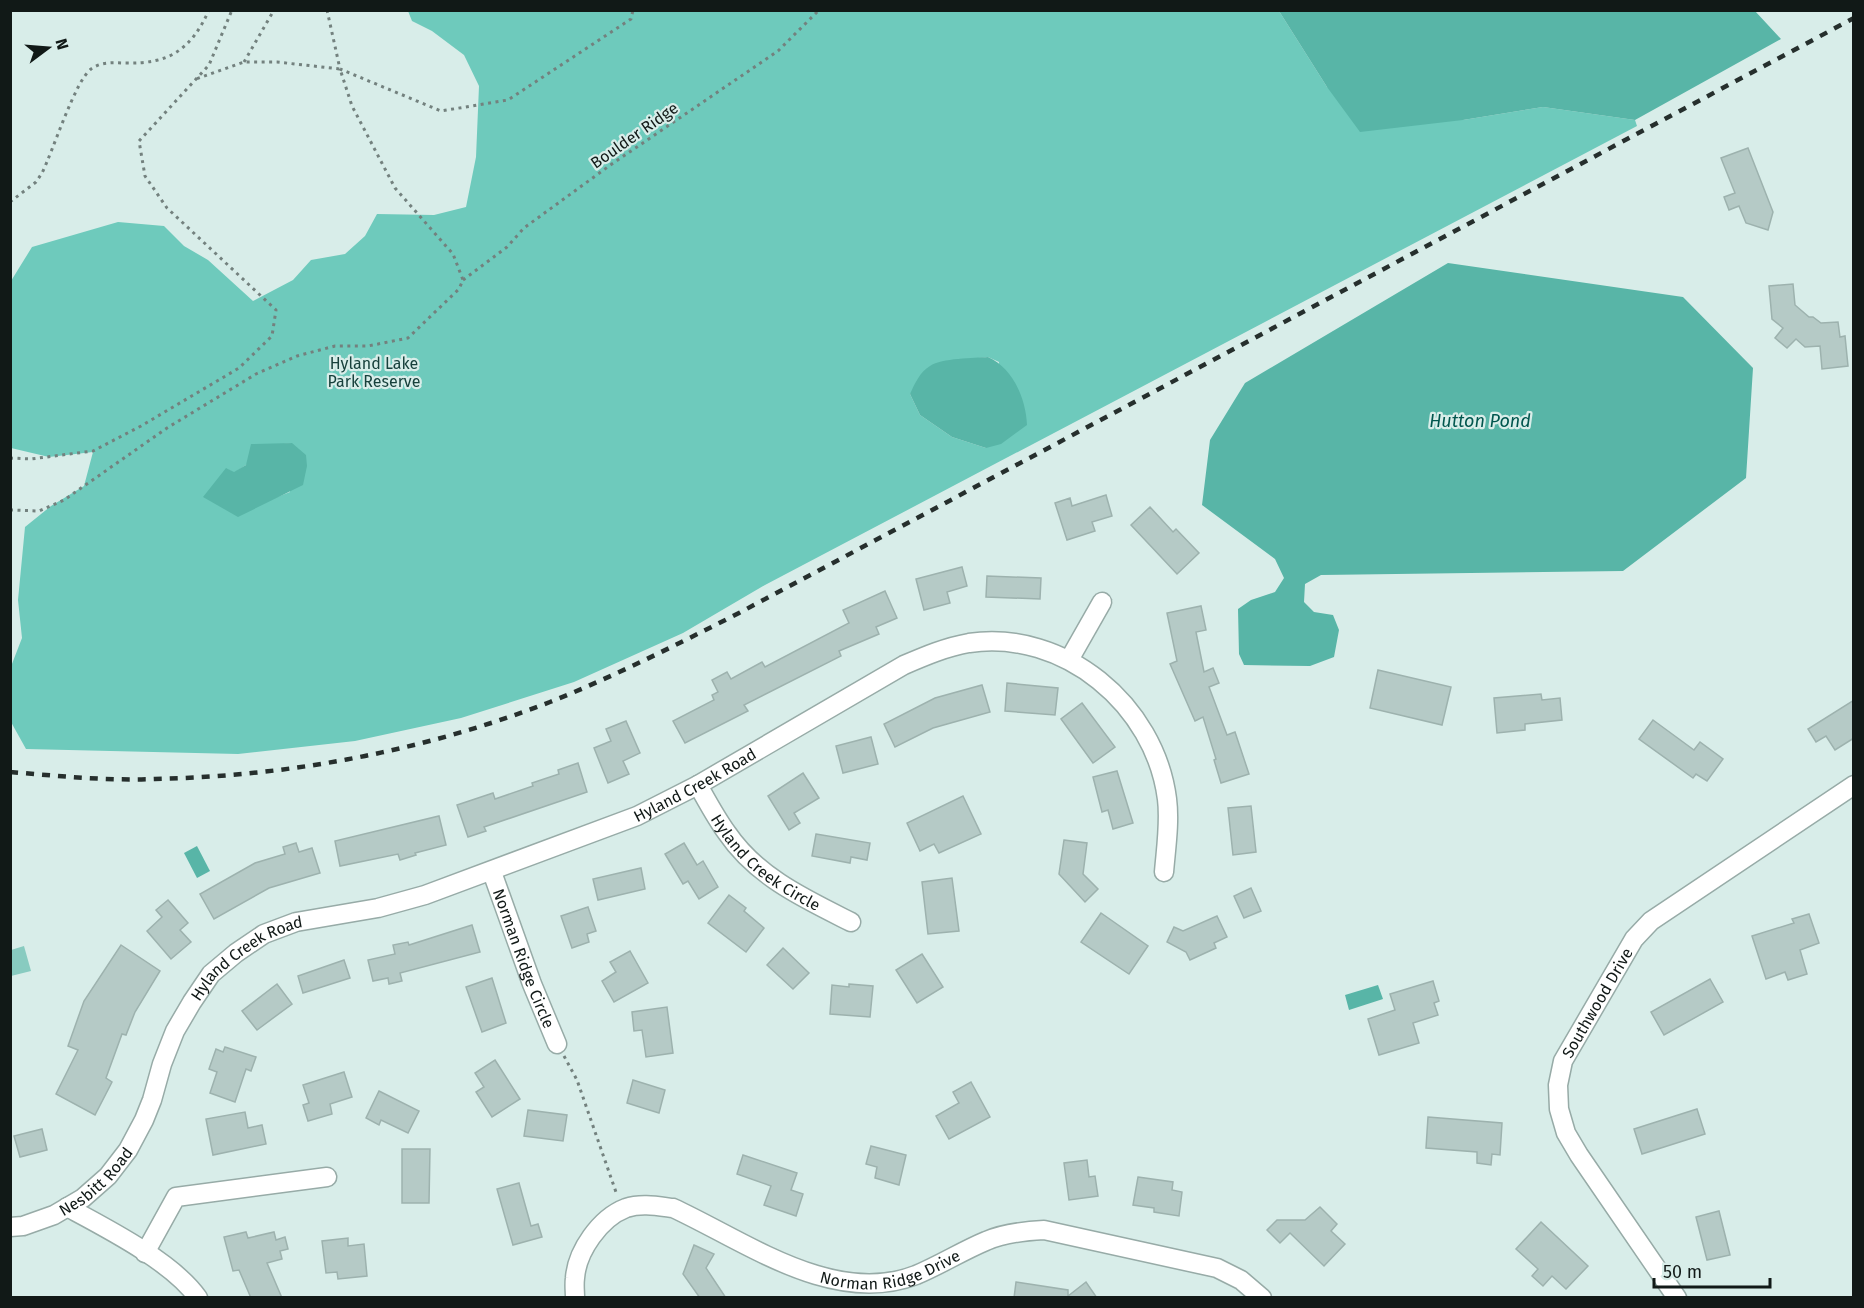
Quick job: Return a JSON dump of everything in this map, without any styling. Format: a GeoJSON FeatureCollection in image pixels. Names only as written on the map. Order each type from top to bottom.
{"type":"FeatureCollection","features":[{"type":"Feature","properties":{"kind":"street"},"geometry":{"type":"LineString","coordinates":[[1069,660],[1102,602]]}},
{"type":"Feature","properties":{"kind":"street","name":"Hyland Creek Road"},"geometry":{"type":"LineString","coordinates":[[152,1100],[162,1064],[175,1031],[211,974],[264,934],[296,922],[406,900],[492,872],[637,816],[698,785],[904,665],[936,651],[969,643],[1004,642],[1039,648],[1069,660],[1101,680],[1126,705],[1147,734],[1160,765],[1167,799],[1164,872]]}},
{"type":"Feature","properties":{"kind":"street","name":"Hyland Creek Circle"},"geometry":{"type":"LineString","coordinates":[[698,785],[728,835],[754,864],[784,887],[851,922]]}},
{"type":"Feature","properties":{"kind":"street","name":"Southwood Drive"},"geometry":{"type":"LineString","coordinates":[[1677,1298],[1612,1206],[1566,1133],[1559,1109],[1558,1085],[1563,1061],[1634,939],[1652,921],[1854,785]]}},
{"type":"Feature","properties":{"kind":"street","name":"Norman Ridge Circle"},"geometry":{"type":"LineString","coordinates":[[492,872],[532,984],[557,1044]]}},
{"type":"Feature","properties":{"kind":"street","name":"Nesbitt Road"},"geometry":{"type":"LineString","coordinates":[[10,1227],[23,1226],[54,1215],[83,1198],[108,1176],[129,1150],[152,1100]]}},
{"type":"Feature","properties":{"kind":"street"},"geometry":{"type":"LineString","coordinates":[[145,1253],[176,1197],[327,1177]]}},
{"type":"Feature","properties":{"kind":"street","name":"Norman Ridge Drive"},"geometry":{"type":"LineString","coordinates":[[575,1298],[574,1277],[582,1254],[594,1233],[608,1218],[626,1208],[650,1204],[673,1208],[811,1275],[844,1281],[880,1283],[914,1276],[987,1240],[1021,1231],[1044,1230],[1217,1268],[1241,1280],[1262,1298]]}},
{"type":"Feature","properties":{"kind":"street"},"geometry":{"type":"LineString","coordinates":[[67,1207],[112,1231],[176,1274],[195,1296]]}},
{"type":"Feature","properties":{"kind":"path"},"geometry":{"type":"LineString","coordinates":[[10,202],[36,182],[42,173],[78,87],[90,70],[105,63],[145,63],[160,61],[173,55],[194,36],[209,10]]}},
{"type":"Feature","properties":{"kind":"path"},"geometry":{"type":"LineString","coordinates":[[10,458],[31,459],[93,452],[239,368],[272,336],[276,310],[167,208],[145,176],[139,141],[208,65],[232,10]]}},
{"type":"Feature","properties":{"kind":"path"},"geometry":{"type":"LineString","coordinates":[[244,62],[274,10]]}},
{"type":"Feature","properties":{"kind":"path"},"geometry":{"type":"LineString","coordinates":[[327,10],[340,69],[352,106],[395,188],[453,254],[463,280]]}},
{"type":"Feature","properties":{"kind":"path"},"geometry":{"type":"LineString","coordinates":[[196,79],[244,62],[340,69],[441,111],[508,100],[631,19],[633,10]]}},
{"type":"Feature","properties":{"kind":"path","name":"Boulder Ridge"},"geometry":{"type":"LineString","coordinates":[[10,510],[39,510],[64,500],[167,428],[256,374],[290,359],[335,346],[368,346],[408,338],[459,289],[463,280],[507,247],[524,228],[609,166],[778,51],[819,10]]}},
{"type":"Feature","properties":{"kind":"path"},"geometry":{"type":"LineString","coordinates":[[557,1044],[577,1080],[619,1200],[626,1208]]}},
{"type":"Feature","properties":{"kind":"shaded area"},"geometry":{"type":"Polygon","coordinates":[[[24,946],[31,971],[11,976],[11,950],[24,946]]]}},
{"type":"Feature","properties":{"kind":"green space","name":"Hyland Lake Park Reserve"},"geometry":{"type":"Polygon","coordinates":[[[408,11],[1279,11],[1327,87],[1463,120],[1543,107],[1635,120],[1637,126],[765,585],[683,633],[574,682],[461,718],[355,741],[238,754],[26,749],[11,722],[10,669],[22,638],[18,600],[25,527],[51,506],[84,486],[93,452],[49,457],[11,448],[11,281],[32,247],[118,222],[164,226],[184,246],[208,260],[253,301],[293,280],[311,260],[345,254],[365,236],[377,214],[434,215],[466,207],[476,157],[479,86],[464,55],[432,31],[412,21],[408,11]],[[988,357],[958,360],[910,394],[920,415],[952,437],[986,448],[999,362],[988,357]],[[291,443],[276,445],[234,473],[226,468],[272,499],[290,492],[291,443]]]}},
{"type":"Feature","properties":{"kind":"water"},"geometry":{"type":"Polygon","coordinates":[[[1279,11],[1755,11],[1781,39],[1635,120],[1543,107],[1463,120],[1360,132],[1327,87],[1279,11]]]}},
{"type":"Feature","properties":{"kind":"water","name":"Hutton Pond"},"geometry":{"type":"Polygon","coordinates":[[[1448,263],[1683,297],[1753,368],[1746,478],[1623,571],[1321,575],[1305,584],[1304,602],[1314,612],[1333,615],[1339,630],[1334,657],[1310,666],[1244,665],[1239,654],[1238,609],[1251,600],[1275,592],[1284,578],[1275,559],[1202,505],[1210,440],[1245,383],[1448,263]]]}},
{"type":"Feature","properties":{"kind":"water"},"geometry":{"type":"Polygon","coordinates":[[[988,357],[997,362],[1011,376],[1021,395],[1027,425],[1001,444],[986,448],[952,437],[920,415],[910,394],[926,368],[935,363],[988,357]]]}},
{"type":"Feature","properties":{"kind":"water"},"geometry":{"type":"Polygon","coordinates":[[[292,443],[306,455],[307,466],[303,485],[238,517],[203,497],[226,468],[234,472],[246,465],[251,444],[292,443]]]}},
{"type":"Feature","properties":{"kind":"water"},"geometry":{"type":"Polygon","coordinates":[[[197,846],[210,871],[197,878],[184,853],[197,846]]]}},
{"type":"Feature","properties":{"kind":"water"},"geometry":{"type":"Polygon","coordinates":[[[1378,985],[1383,999],[1349,1010],[1345,995],[1378,985]]]}},
{"type":"Feature","properties":{"kind":"building"},"geometry":{"type":"Polygon","coordinates":[[[1748,148],[1773,212],[1768,230],[1746,223],[1739,206],[1729,210],[1724,197],[1735,193],[1721,158],[1748,148]]]}},
{"type":"Feature","properties":{"kind":"building"},"geometry":{"type":"Polygon","coordinates":[[[1793,284],[1795,305],[1809,317],[1821,323],[1838,322],[1840,337],[1845,336],[1848,366],[1822,369],[1820,346],[1805,347],[1796,339],[1787,348],[1775,338],[1783,328],[1772,319],[1769,286],[1793,284]]]}},
{"type":"Feature","properties":{"kind":"building"},"geometry":{"type":"Polygon","coordinates":[[[1106,495],[1112,516],[1092,522],[1095,531],[1067,540],[1055,503],[1070,498],[1072,506],[1106,495]]]}},
{"type":"Feature","properties":{"kind":"building"},"geometry":{"type":"Polygon","coordinates":[[[1150,507],[1173,532],[1176,529],[1199,553],[1177,574],[1131,525],[1150,507]]]}},
{"type":"Feature","properties":{"kind":"building"},"geometry":{"type":"Polygon","coordinates":[[[962,567],[967,586],[947,592],[950,603],[924,610],[916,579],[962,567]]]}},
{"type":"Feature","properties":{"kind":"building"},"geometry":{"type":"Polygon","coordinates":[[[987,576],[1041,578],[1040,599],[986,597],[987,576]]]}},
{"type":"Feature","properties":{"kind":"building"},"geometry":{"type":"Polygon","coordinates":[[[885,591],[897,618],[876,627],[879,634],[839,651],[841,656],[744,705],[748,711],[685,743],[673,721],[714,700],[712,695],[718,692],[712,680],[727,672],[731,679],[762,662],[765,667],[849,623],[843,610],[885,591]]]}},
{"type":"Feature","properties":{"kind":"building"},"geometry":{"type":"Polygon","coordinates":[[[1201,606],[1206,630],[1196,632],[1204,672],[1213,668],[1219,683],[1209,687],[1227,735],[1235,732],[1249,774],[1221,783],[1203,717],[1195,721],[1170,664],[1177,661],[1167,613],[1201,606]]]}},
{"type":"Feature","properties":{"kind":"building"},"geometry":{"type":"Polygon","coordinates":[[[1378,670],[1451,687],[1442,725],[1370,708],[1378,670]]]}},
{"type":"Feature","properties":{"kind":"building"},"geometry":{"type":"Polygon","coordinates":[[[1007,683],[1058,688],[1055,715],[1005,711],[1007,683]]]}},
{"type":"Feature","properties":{"kind":"building"},"geometry":{"type":"Polygon","coordinates":[[[982,685],[990,712],[933,728],[895,747],[884,724],[935,698],[982,685]]]}},
{"type":"Feature","properties":{"kind":"building"},"geometry":{"type":"Polygon","coordinates":[[[1541,694],[1542,700],[1560,698],[1562,720],[1525,724],[1525,730],[1497,733],[1494,698],[1541,694]]]}},
{"type":"Feature","properties":{"kind":"building"},"geometry":{"type":"Polygon","coordinates":[[[1854,700],[1854,738],[1835,750],[1826,736],[1816,742],[1808,729],[1854,700]]]}},
{"type":"Feature","properties":{"kind":"building"},"geometry":{"type":"Polygon","coordinates":[[[1082,703],[1115,747],[1093,763],[1061,719],[1082,703]]]}},
{"type":"Feature","properties":{"kind":"building"},"geometry":{"type":"Polygon","coordinates":[[[1653,720],[1694,750],[1700,742],[1723,759],[1707,781],[1696,774],[1693,778],[1639,739],[1653,720]]]}},
{"type":"Feature","properties":{"kind":"building"},"geometry":{"type":"Polygon","coordinates":[[[626,721],[640,753],[623,761],[629,774],[608,783],[594,748],[611,741],[606,729],[626,721]]]}},
{"type":"Feature","properties":{"kind":"building"},"geometry":{"type":"Polygon","coordinates":[[[871,737],[878,764],[843,773],[836,746],[871,737]]]}},
{"type":"Feature","properties":{"kind":"building"},"geometry":{"type":"Polygon","coordinates":[[[578,763],[587,792],[484,827],[486,831],[468,837],[457,805],[493,793],[495,799],[533,786],[532,783],[559,774],[558,770],[578,763]]]}},
{"type":"Feature","properties":{"kind":"building"},"geometry":{"type":"Polygon","coordinates":[[[1117,771],[1133,823],[1113,829],[1108,810],[1102,812],[1093,777],[1117,771]]]}},
{"type":"Feature","properties":{"kind":"building"},"geometry":{"type":"Polygon","coordinates":[[[803,773],[819,798],[794,813],[800,823],[789,830],[768,796],[803,773]]]}},
{"type":"Feature","properties":{"kind":"building"},"geometry":{"type":"Polygon","coordinates":[[[963,796],[981,834],[939,853],[934,844],[920,851],[907,823],[963,796]]]}},
{"type":"Feature","properties":{"kind":"building"},"geometry":{"type":"Polygon","coordinates":[[[1251,806],[1256,852],[1233,855],[1228,808],[1251,806]]]}},
{"type":"Feature","properties":{"kind":"building"},"geometry":{"type":"Polygon","coordinates":[[[439,816],[446,845],[415,853],[416,855],[400,860],[398,854],[340,866],[335,841],[439,816]]]}},
{"type":"Feature","properties":{"kind":"building"},"geometry":{"type":"Polygon","coordinates":[[[816,834],[870,843],[867,860],[851,857],[850,863],[812,856],[816,834]]]}},
{"type":"Feature","properties":{"kind":"building"},"geometry":{"type":"Polygon","coordinates":[[[1064,840],[1087,843],[1083,874],[1098,889],[1085,902],[1059,874],[1064,840]]]}},
{"type":"Feature","properties":{"kind":"building"},"geometry":{"type":"Polygon","coordinates":[[[296,843],[299,852],[312,848],[320,873],[269,888],[214,919],[200,894],[255,863],[285,854],[283,847],[296,843]]]}},
{"type":"Feature","properties":{"kind":"building"},"geometry":{"type":"Polygon","coordinates":[[[684,843],[697,865],[703,861],[718,887],[699,899],[688,881],[683,884],[665,854],[684,843]]]}},
{"type":"Feature","properties":{"kind":"building"},"geometry":{"type":"Polygon","coordinates":[[[641,868],[645,889],[598,900],[593,879],[641,868]]]}},
{"type":"Feature","properties":{"kind":"building"},"geometry":{"type":"Polygon","coordinates":[[[952,878],[959,931],[928,934],[922,882],[952,878]]]}},
{"type":"Feature","properties":{"kind":"building"},"geometry":{"type":"Polygon","coordinates":[[[1251,888],[1261,911],[1244,918],[1234,896],[1251,888]]]}},
{"type":"Feature","properties":{"kind":"building"},"geometry":{"type":"Polygon","coordinates":[[[729,895],[746,908],[744,911],[764,928],[746,952],[708,923],[729,895]]]}},
{"type":"Feature","properties":{"kind":"building"},"geometry":{"type":"Polygon","coordinates":[[[168,900],[188,923],[180,930],[191,942],[171,959],[147,931],[162,917],[156,910],[168,900]]]}},
{"type":"Feature","properties":{"kind":"building"},"geometry":{"type":"Polygon","coordinates":[[[588,907],[596,931],[587,934],[589,942],[572,948],[561,916],[588,907]]]}},
{"type":"Feature","properties":{"kind":"building"},"geometry":{"type":"Polygon","coordinates":[[[1101,913],[1148,946],[1129,974],[1081,942],[1101,913]]]}},
{"type":"Feature","properties":{"kind":"building"},"geometry":{"type":"Polygon","coordinates":[[[1809,914],[1819,943],[1800,950],[1807,974],[1788,980],[1785,972],[1766,979],[1752,936],[1794,923],[1792,919],[1809,914]]]}},
{"type":"Feature","properties":{"kind":"building"},"geometry":{"type":"Polygon","coordinates":[[[1217,916],[1227,937],[1214,943],[1216,948],[1190,960],[1186,952],[1167,942],[1174,927],[1183,931],[1217,916]]]}},
{"type":"Feature","properties":{"kind":"building"},"geometry":{"type":"Polygon","coordinates":[[[472,925],[480,952],[400,973],[402,981],[389,984],[388,978],[373,981],[368,960],[395,954],[393,945],[408,942],[409,945],[472,925]]]}},
{"type":"Feature","properties":{"kind":"building"},"geometry":{"type":"Polygon","coordinates":[[[121,945],[160,971],[135,1012],[126,1035],[122,1034],[106,1078],[112,1082],[95,1115],[56,1094],[78,1050],[68,1046],[84,1001],[121,945]]]}},
{"type":"Feature","properties":{"kind":"building"},"geometry":{"type":"Polygon","coordinates":[[[783,948],[809,973],[793,989],[767,965],[783,948]]]}},
{"type":"Feature","properties":{"kind":"building"},"geometry":{"type":"Polygon","coordinates":[[[630,951],[648,983],[614,1002],[602,981],[616,972],[610,962],[630,951]]]}},
{"type":"Feature","properties":{"kind":"building"},"geometry":{"type":"Polygon","coordinates":[[[922,954],[943,987],[917,1003],[896,970],[922,954]]]}},
{"type":"Feature","properties":{"kind":"building"},"geometry":{"type":"Polygon","coordinates":[[[344,960],[350,978],[303,993],[298,976],[344,960]]]}},
{"type":"Feature","properties":{"kind":"building"},"geometry":{"type":"Polygon","coordinates":[[[492,978],[506,1023],[482,1032],[466,987],[492,978]]]}},
{"type":"Feature","properties":{"kind":"building"},"geometry":{"type":"Polygon","coordinates":[[[1710,979],[1723,1002],[1664,1035],[1651,1012],[1710,979]]]}},
{"type":"Feature","properties":{"kind":"building"},"geometry":{"type":"Polygon","coordinates":[[[1433,981],[1439,1001],[1434,1003],[1438,1015],[1413,1023],[1419,1043],[1379,1055],[1368,1019],[1395,1010],[1390,994],[1433,981]]]}},
{"type":"Feature","properties":{"kind":"building"},"geometry":{"type":"Polygon","coordinates":[[[277,984],[292,1004],[257,1030],[242,1011],[277,984]]]}},
{"type":"Feature","properties":{"kind":"building"},"geometry":{"type":"Polygon","coordinates":[[[849,984],[873,986],[870,1017],[830,1014],[832,985],[849,987],[849,984]]]}},
{"type":"Feature","properties":{"kind":"building"},"geometry":{"type":"Polygon","coordinates":[[[667,1007],[673,1053],[646,1057],[642,1030],[634,1031],[632,1012],[667,1007]]]}},
{"type":"Feature","properties":{"kind":"building"},"geometry":{"type":"Polygon","coordinates":[[[225,1047],[256,1057],[251,1071],[246,1069],[235,1102],[210,1093],[217,1072],[209,1069],[216,1049],[223,1052],[225,1047]]]}},
{"type":"Feature","properties":{"kind":"building"},"geometry":{"type":"Polygon","coordinates":[[[495,1060],[520,1099],[492,1117],[476,1092],[484,1087],[475,1073],[495,1060]]]}},
{"type":"Feature","properties":{"kind":"building"},"geometry":{"type":"Polygon","coordinates":[[[344,1072],[352,1097],[330,1104],[332,1114],[308,1121],[303,1105],[309,1103],[303,1085],[344,1072]]]}},
{"type":"Feature","properties":{"kind":"building"},"geometry":{"type":"Polygon","coordinates":[[[633,1080],[665,1090],[659,1113],[627,1103],[633,1080]]]}},
{"type":"Feature","properties":{"kind":"building"},"geometry":{"type":"Polygon","coordinates":[[[971,1082],[990,1117],[949,1139],[936,1116],[959,1103],[953,1092],[971,1082]]]}},
{"type":"Feature","properties":{"kind":"building"},"geometry":{"type":"Polygon","coordinates":[[[379,1091],[419,1111],[408,1133],[381,1120],[379,1125],[366,1118],[379,1091]]]}},
{"type":"Feature","properties":{"kind":"building"},"geometry":{"type":"Polygon","coordinates":[[[1697,1109],[1705,1134],[1642,1154],[1634,1129],[1697,1109]]]}},
{"type":"Feature","properties":{"kind":"building"},"geometry":{"type":"Polygon","coordinates":[[[528,1110],[567,1115],[563,1141],[524,1136],[528,1110]]]}},
{"type":"Feature","properties":{"kind":"building"},"geometry":{"type":"Polygon","coordinates":[[[245,1112],[248,1128],[262,1125],[266,1144],[213,1155],[206,1119],[245,1112]]]}},
{"type":"Feature","properties":{"kind":"building"},"geometry":{"type":"Polygon","coordinates":[[[1428,1117],[1502,1123],[1500,1155],[1492,1154],[1491,1165],[1477,1163],[1477,1152],[1426,1148],[1428,1117]]]}},
{"type":"Feature","properties":{"kind":"building"},"geometry":{"type":"Polygon","coordinates":[[[42,1129],[47,1150],[20,1157],[14,1136],[42,1129]]]}},
{"type":"Feature","properties":{"kind":"building"},"geometry":{"type":"Polygon","coordinates":[[[871,1146],[906,1155],[899,1185],[875,1178],[877,1167],[866,1164],[871,1146]]]}},
{"type":"Feature","properties":{"kind":"building"},"geometry":{"type":"Polygon","coordinates":[[[402,1149],[430,1149],[429,1203],[402,1203],[402,1149]]]}},
{"type":"Feature","properties":{"kind":"building"},"geometry":{"type":"Polygon","coordinates":[[[743,1155],[797,1173],[791,1190],[803,1194],[796,1216],[764,1205],[771,1186],[737,1174],[743,1155]]]}},
{"type":"Feature","properties":{"kind":"building"},"geometry":{"type":"Polygon","coordinates":[[[1087,1160],[1089,1177],[1095,1176],[1098,1196],[1069,1200],[1064,1163],[1087,1160]]]}},
{"type":"Feature","properties":{"kind":"building"},"geometry":{"type":"Polygon","coordinates":[[[1138,1177],[1173,1182],[1172,1190],[1182,1192],[1179,1216],[1154,1212],[1154,1208],[1133,1205],[1138,1177]]]}},
{"type":"Feature","properties":{"kind":"building"},"geometry":{"type":"Polygon","coordinates":[[[519,1183],[531,1226],[538,1224],[542,1237],[513,1245],[497,1189],[519,1183]]]}},
{"type":"Feature","properties":{"kind":"building"},"geometry":{"type":"Polygon","coordinates":[[[1320,1207],[1337,1224],[1331,1231],[1345,1244],[1324,1266],[1290,1233],[1280,1243],[1267,1230],[1277,1220],[1305,1220],[1320,1207]]]}},
{"type":"Feature","properties":{"kind":"building"},"geometry":{"type":"Polygon","coordinates":[[[1719,1211],[1730,1255],[1707,1260],[1696,1217],[1719,1211]]]}},
{"type":"Feature","properties":{"kind":"building"},"geometry":{"type":"Polygon","coordinates":[[[1541,1222],[1588,1266],[1566,1289],[1552,1276],[1543,1286],[1532,1276],[1538,1269],[1516,1249],[1541,1222]]]}},
{"type":"Feature","properties":{"kind":"building"},"geometry":{"type":"Polygon","coordinates":[[[246,1232],[248,1238],[274,1232],[276,1240],[285,1237],[288,1249],[280,1251],[282,1259],[267,1263],[282,1298],[251,1298],[239,1270],[233,1271],[224,1237],[246,1232]]]}},
{"type":"Feature","properties":{"kind":"building"},"geometry":{"type":"Polygon","coordinates":[[[348,1238],[348,1246],[364,1244],[367,1276],[338,1279],[337,1272],[326,1273],[322,1241],[348,1238]]]}},
{"type":"Feature","properties":{"kind":"building"},"geometry":{"type":"Polygon","coordinates":[[[694,1245],[714,1254],[706,1268],[726,1298],[700,1298],[683,1274],[694,1245]]]}},
{"type":"Feature","properties":{"kind":"building"},"geometry":{"type":"Polygon","coordinates":[[[1016,1282],[1068,1290],[1068,1296],[1086,1282],[1097,1298],[1014,1298],[1016,1282]]]}},
{"type":"Feature","properties":{"kind":"railway"},"geometry":{"type":"LineString","coordinates":[[10,772],[83,778],[137,779],[256,773],[356,758],[405,747],[454,734],[550,702],[622,671],[739,613],[1854,18]]}}]}
